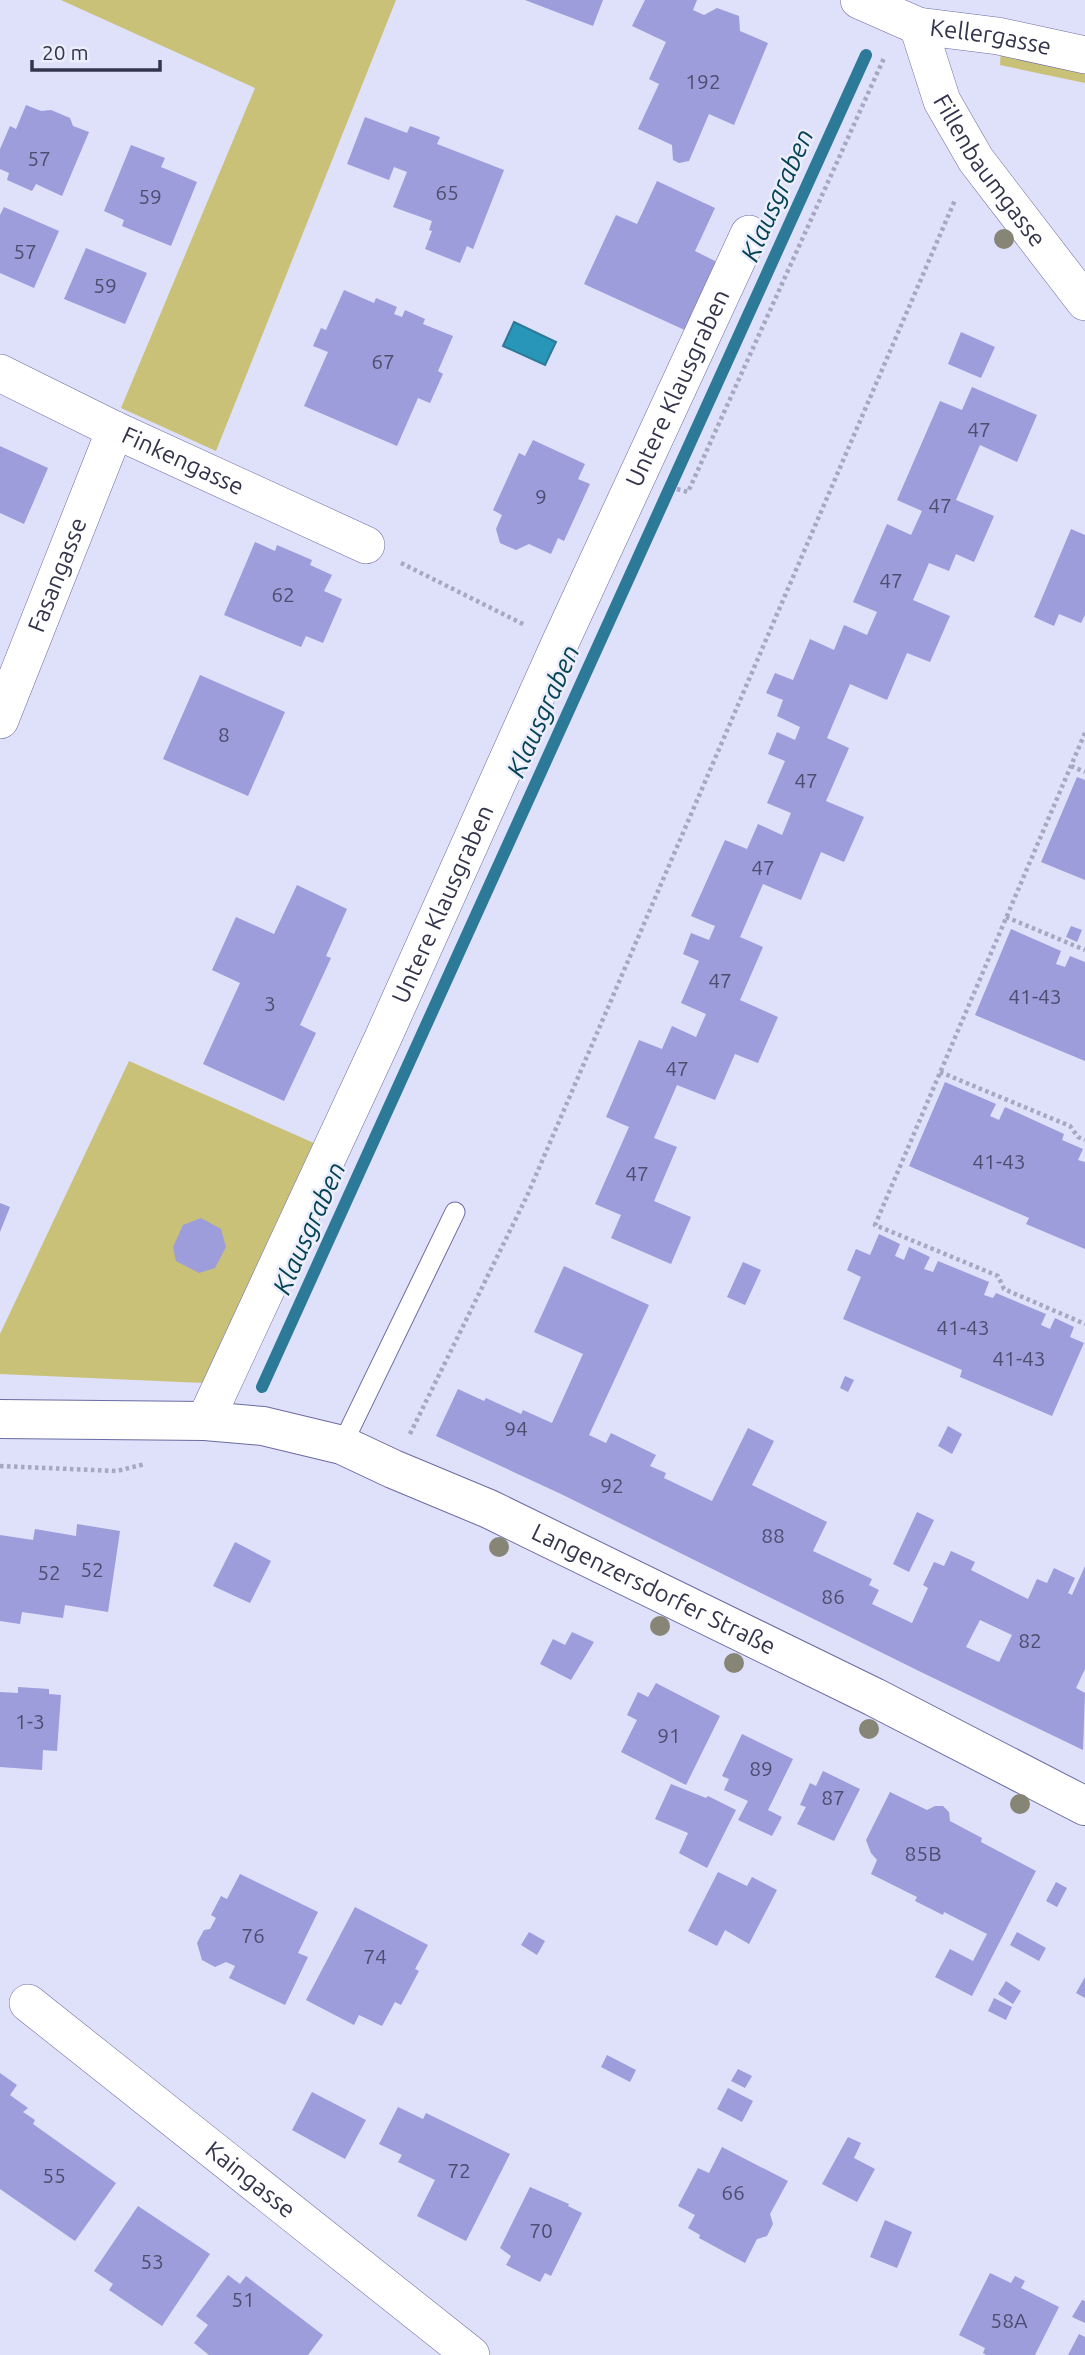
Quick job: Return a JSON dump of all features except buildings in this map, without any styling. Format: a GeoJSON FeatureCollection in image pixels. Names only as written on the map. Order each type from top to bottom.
{"type":"FeatureCollection","features":[{"type":"Feature","properties":{"kind":"main road","name":"Langenzersdorfer Straße"},"geometry":{"type":"LineString","coordinates":[[0,1419],[205,1421],[263,1426],[342,1445],[489,1509],[862,1691],[1085,1807]]}},
{"type":"Feature","properties":{"kind":"street","name":"Kellergasse"},"geometry":{"type":"LineString","coordinates":[[859,0],[998,36],[1085,55]]}},
{"type":"Feature","properties":{"kind":"street","name":"Fillenbaumgasse"},"geometry":{"type":"LineString","coordinates":[[915,14],[942,101],[976,160],[1085,302]]}},
{"type":"Feature","properties":{"kind":"street","name":"Untere Klausgraben"},"geometry":{"type":"LineString","coordinates":[[205,1421],[749,234]]}},
{"type":"Feature","properties":{"kind":"street","name":"Finkengasse"},"geometry":{"type":"LineString","coordinates":[[0,373],[115,430],[366,545]]}},
{"type":"Feature","properties":{"kind":"street","name":"Fasangasse"},"geometry":{"type":"LineString","coordinates":[[0,720],[115,430]]}},
{"type":"Feature","properties":{"kind":"street","name":"Kaingasse"},"geometry":{"type":"LineString","coordinates":[[28,2003],[471,2355]]}},
{"type":"Feature","properties":{"kind":"lane"},"geometry":{"type":"LineString","coordinates":[[342,1445],[455,1212]]}},
{"type":"Feature","properties":{"kind":"path"},"geometry":{"type":"LineString","coordinates":[[673,488],[688,492],[885,56],[915,14]]}},
{"type":"Feature","properties":{"kind":"path"},"geometry":{"type":"LineString","coordinates":[[393,1469],[527,1196],[955,199]]}},
{"type":"Feature","properties":{"kind":"path"},"geometry":{"type":"LineString","coordinates":[[366,545],[560,643]]}},
{"type":"Feature","properties":{"kind":"path"},"geometry":{"type":"LineString","coordinates":[[1085,733],[874,1225],[998,1276],[1004,1289],[1085,1324]]}},
{"type":"Feature","properties":{"kind":"path"},"geometry":{"type":"LineString","coordinates":[[1071,766],[1085,772]]}},
{"type":"Feature","properties":{"kind":"path"},"geometry":{"type":"LineString","coordinates":[[1006,917],[1085,950]]}},
{"type":"Feature","properties":{"kind":"path"},"geometry":{"type":"LineString","coordinates":[[940,1072],[1070,1126],[1078,1137],[1085,1140]]}},
{"type":"Feature","properties":{"kind":"shaded area"},"geometry":{"type":"Polygon","coordinates":[[[61,0],[396,0],[216,451],[121,408],[255,88],[61,0]]]}},
{"type":"Feature","properties":{"kind":"shaded area"},"geometry":{"type":"Polygon","coordinates":[[[1001,47],[1085,63],[1085,83],[1000,65],[1001,47]]]}},
{"type":"Feature","properties":{"kind":"shaded area"},"geometry":{"type":"Polygon","coordinates":[[[129,1061],[316,1144],[203,1383],[0,1374],[0,1334],[129,1061]]]}},
{"type":"Feature","properties":{"kind":"water"},"geometry":{"type":"Polygon","coordinates":[[[514,322],[556,342],[545,365],[503,346],[514,322]]]}},
{"type":"Feature","properties":{"kind":"waterway","name":"Klausgraben"},"geometry":{"type":"LineString","coordinates":[[262,1387],[866,55]]}}]}
